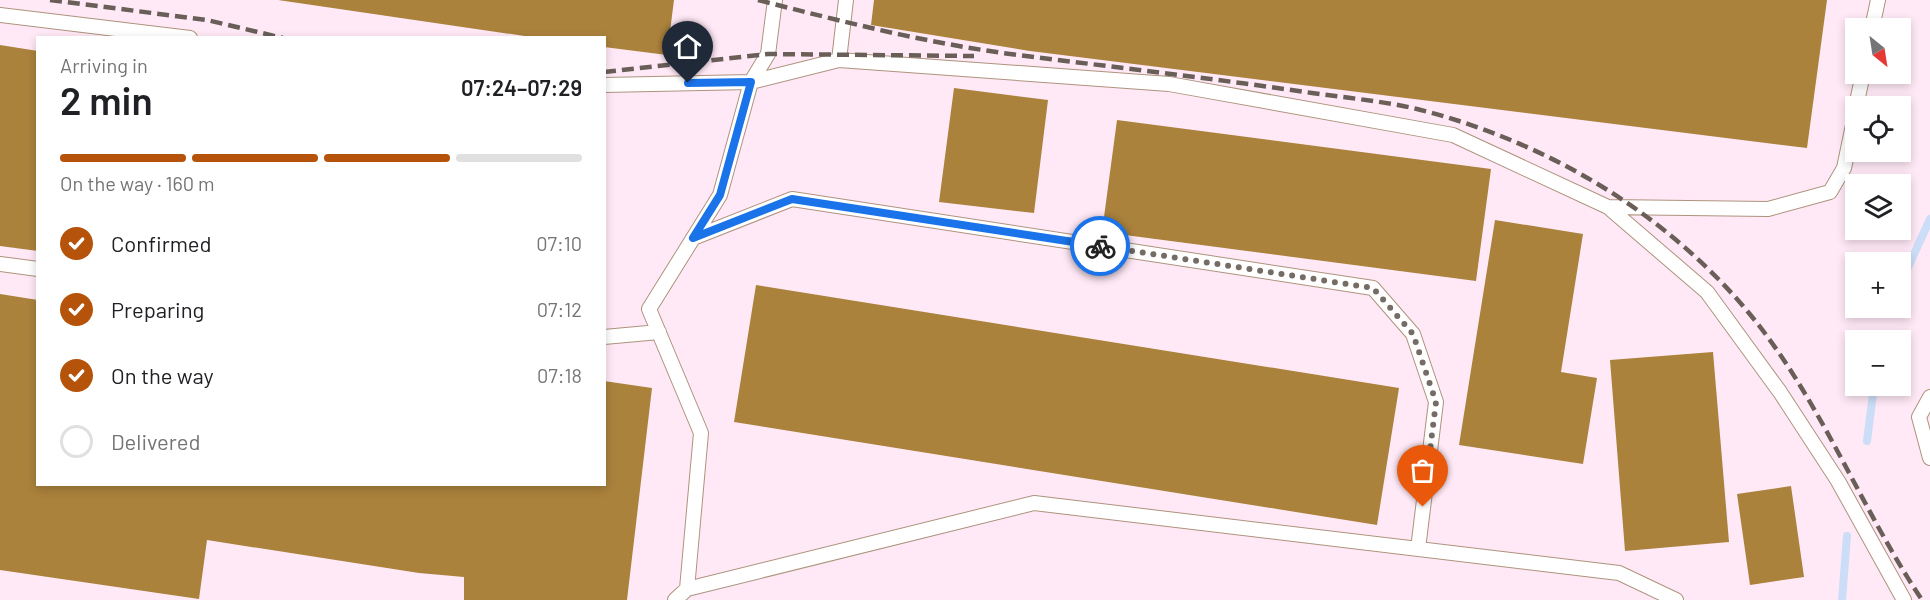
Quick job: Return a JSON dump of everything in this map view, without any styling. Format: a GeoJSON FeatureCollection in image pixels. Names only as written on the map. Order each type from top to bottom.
{"type":"FeatureCollection","features":[{"type":"Feature","properties":{"kind":"lane"},"geometry":{"type":"LineString","coordinates":[[687,589],[701,433],[649,309],[720,195],[751,82],[768,54],[775,0]]}},
{"type":"Feature","properties":{"kind":"lane"},"geometry":{"type":"LineString","coordinates":[[839,60],[846,0]]}},
{"type":"Feature","properties":{"kind":"lane"},"geometry":{"type":"LineString","coordinates":[[1874,18],[1878,0]]}},
{"type":"Feature","properties":{"kind":"lane"},"geometry":{"type":"LineString","coordinates":[[0,15],[173,36]]}},
{"type":"Feature","properties":{"kind":"lane"},"geometry":{"type":"LineString","coordinates":[[606,86],[751,82],[839,60],[1169,84],[1454,135],[1608,207],[1707,292],[1780,392],[1838,481],[1904,600]]}},
{"type":"Feature","properties":{"kind":"lane"},"geometry":{"type":"LineString","coordinates":[[1608,207],[1768,209],[1830,192],[1845,162]]}},
{"type":"Feature","properties":{"kind":"lane"},"geometry":{"type":"LineString","coordinates":[[693,238],[792,199],[1373,288],[1413,334],[1436,402],[1418,549]]}},
{"type":"Feature","properties":{"kind":"lane"},"geometry":{"type":"LineString","coordinates":[[0,264],[36,269]]}},
{"type":"Feature","properties":{"kind":"lane"},"geometry":{"type":"LineString","coordinates":[[606,337],[659,332]]}},
{"type":"Feature","properties":{"kind":"lane"},"geometry":{"type":"LineString","coordinates":[[1930,397],[1918,417],[1930,458]]}},
{"type":"Feature","properties":{"kind":"lane"},"geometry":{"type":"LineString","coordinates":[[675,600],[687,589],[1034,503],[1619,573],[1676,600]]}},
{"type":"Feature","properties":{"kind":"shaded area"},"geometry":{"type":"Polygon","coordinates":[[[0,0],[1930,0],[1930,600],[0,600],[0,0]]]}},
{"type":"Feature","properties":{"kind":"building"},"geometry":{"type":"Polygon","coordinates":[[[278,0],[674,0],[667,55],[606,47],[606,36],[524,36],[278,0]]]}},
{"type":"Feature","properties":{"kind":"building"},"geometry":{"type":"Polygon","coordinates":[[[874,0],[1827,0],[1807,148],[1030,51],[871,25],[874,0]]]}},
{"type":"Feature","properties":{"kind":"building"},"geometry":{"type":"Polygon","coordinates":[[[0,45],[36,51],[36,251],[0,246],[0,45]]]}},
{"type":"Feature","properties":{"kind":"building"},"geometry":{"type":"Polygon","coordinates":[[[954,88],[1048,100],[1034,213],[939,202],[954,88]]]}},
{"type":"Feature","properties":{"kind":"building"},"geometry":{"type":"Polygon","coordinates":[[[1117,120],[1491,169],[1476,281],[1102,232],[1117,120]]]}},
{"type":"Feature","properties":{"kind":"building"},"geometry":{"type":"Polygon","coordinates":[[[1495,220],[1583,234],[1561,372],[1597,378],[1583,464],[1459,445],[1495,220]]]}},
{"type":"Feature","properties":{"kind":"building"},"geometry":{"type":"Polygon","coordinates":[[[756,285],[1399,388],[1377,525],[734,422],[756,285]]]}},
{"type":"Feature","properties":{"kind":"building"},"geometry":{"type":"Polygon","coordinates":[[[0,294],[36,300],[36,486],[606,486],[606,381],[652,388],[627,600],[464,600],[464,577],[419,573],[207,540],[199,599],[0,570],[0,294]]]}},
{"type":"Feature","properties":{"kind":"building"},"geometry":{"type":"Polygon","coordinates":[[[1713,352],[1729,542],[1625,551],[1610,360],[1713,352]]]}},
{"type":"Feature","properties":{"kind":"building"},"geometry":{"type":"Polygon","coordinates":[[[1791,486],[1804,577],[1750,585],[1737,494],[1791,486]]]}},
{"type":"Feature","properties":{"kind":"waterway"},"geometry":{"type":"LineString","coordinates":[[1911,261],[1930,219]]}},
{"type":"Feature","properties":{"kind":"waterway"},"geometry":{"type":"LineString","coordinates":[[1867,441],[1873,396]]}},
{"type":"Feature","properties":{"kind":"waterway"},"geometry":{"type":"LineString","coordinates":[[1842,600],[1847,536]]}},
{"type":"Feature","properties":{"kind":"railway"},"geometry":{"type":"LineString","coordinates":[[50,0],[207,20],[275,36]]}},
{"type":"Feature","properties":{"kind":"railway"},"geometry":{"type":"LineString","coordinates":[[758,0],[858,25],[958,46],[1404,106],[1463,122],[1552,159],[1595,182],[1674,238],[1743,306],[1794,375],[1922,600]]}},
{"type":"Feature","properties":{"kind":"railway"},"geometry":{"type":"LineString","coordinates":[[606,72],[768,54],[974,56]]}},
{"type":"Feature","properties":{"kind":"way so far"},"geometry":{"type":"LineString","coordinates":[[1100,246],[1373,288],[1413,334],[1436,402],[1423,507]]}},
{"type":"Feature","properties":{"kind":"route"},"geometry":{"type":"LineString","coordinates":[[688,83],[751,82],[720,195],[693,238],[792,199],[1100,246]]}}]}
